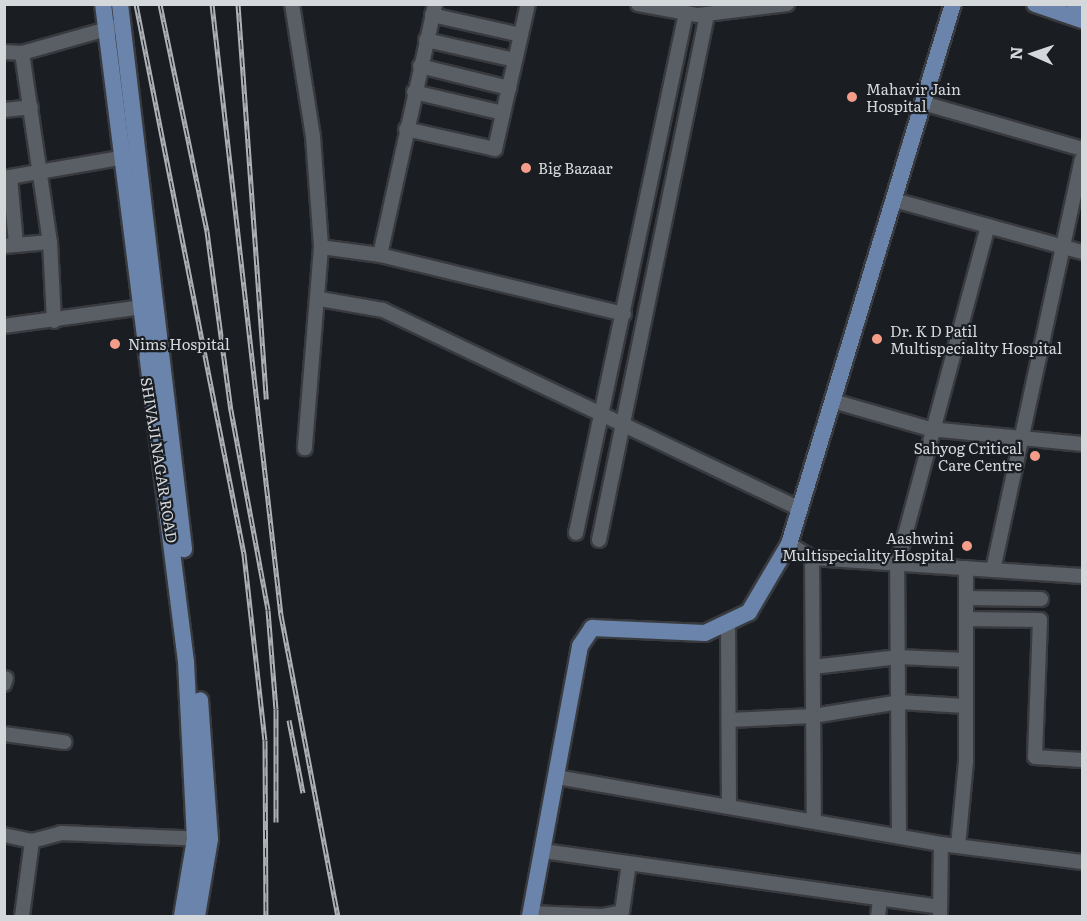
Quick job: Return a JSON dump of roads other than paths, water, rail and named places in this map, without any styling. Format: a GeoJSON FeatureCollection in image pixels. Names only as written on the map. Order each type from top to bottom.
{"type":"FeatureCollection","features":[{"type":"Feature","properties":{"kind":"main road","name":"SHIVAJI NAGAR ROAD"},"geometry":{"type":"LineString","coordinates":[[103,4],[114,28],[145,307],[193,619],[203,839],[197,916]]}},
{"type":"Feature","properties":{"kind":"main road","name":"SHIVAJI NAGAR ROAD"},"geometry":{"type":"LineString","coordinates":[[114,28],[120,4]]}},
{"type":"Feature","properties":{"kind":"main road"},"geometry":{"type":"LineString","coordinates":[[530,915],[558,777],[580,646],[592,628],[705,633],[749,612],[789,544],[953,4]]}},
{"type":"Feature","properties":{"kind":"main road"},"geometry":{"type":"LineString","coordinates":[[1035,4],[1083,20]]}},
{"type":"Feature","properties":{"kind":"main road"},"geometry":{"type":"LineString","coordinates":[[1075,4],[1083,7]]}},
{"type":"Feature","properties":{"kind":"main road","name":"SHIVAJI NAGAR ROAD"},"geometry":{"type":"LineString","coordinates":[[182,916],[203,839]]}},
{"type":"Feature","properties":{"kind":"street"},"geometry":{"type":"LineString","coordinates":[[292,4],[313,137],[321,247],[320,299],[305,448]]}},
{"type":"Feature","properties":{"kind":"street"},"geometry":{"type":"LineString","coordinates":[[638,4],[699,11],[787,4]]}},
{"type":"Feature","properties":{"kind":"street"},"geometry":{"type":"LineString","coordinates":[[406,129],[495,149],[527,5]]}},
{"type":"Feature","properties":{"kind":"street"},"geometry":{"type":"LineString","coordinates":[[380,255],[414,92],[434,10],[521,35]]}},
{"type":"Feature","properties":{"kind":"street"},"geometry":{"type":"LineString","coordinates":[[576,533],[624,315],[699,11]]}},
{"type":"Feature","properties":{"kind":"street"},"geometry":{"type":"LineString","coordinates":[[599,540],[699,11]]}},
{"type":"Feature","properties":{"kind":"street"},"geometry":{"type":"LineString","coordinates":[[4,52],[22,53],[114,28]]}},
{"type":"Feature","properties":{"kind":"street"},"geometry":{"type":"LineString","coordinates":[[426,40],[515,60]]}},
{"type":"Feature","properties":{"kind":"street"},"geometry":{"type":"LineString","coordinates":[[22,53],[41,167],[50,242],[54,321]]}},
{"type":"Feature","properties":{"kind":"street"},"geometry":{"type":"LineString","coordinates":[[420,66],[509,88]]}},
{"type":"Feature","properties":{"kind":"street"},"geometry":{"type":"LineString","coordinates":[[414,92],[503,113]]}},
{"type":"Feature","properties":{"kind":"street"},"geometry":{"type":"LineString","coordinates":[[923,104],[1083,149]]}},
{"type":"Feature","properties":{"kind":"street"},"geometry":{"type":"LineString","coordinates":[[4,110],[31,107]]}},
{"type":"Feature","properties":{"kind":"street"},"geometry":{"type":"LineString","coordinates":[[50,242],[10,245],[7,177],[41,167],[128,156]]}},
{"type":"Feature","properties":{"kind":"street"},"geometry":{"type":"LineString","coordinates":[[993,570],[1019,439],[1083,160]]}},
{"type":"Feature","properties":{"kind":"street"},"geometry":{"type":"LineString","coordinates":[[894,200],[1083,252]]}},
{"type":"Feature","properties":{"kind":"street"},"geometry":{"type":"LineString","coordinates":[[899,836],[897,565],[930,429],[988,226]]}},
{"type":"Feature","properties":{"kind":"street"},"geometry":{"type":"LineString","coordinates":[[321,247],[380,255],[624,315]]}},
{"type":"Feature","properties":{"kind":"street"},"geometry":{"type":"LineString","coordinates":[[320,299],[383,310],[800,509]]}},
{"type":"Feature","properties":{"kind":"street"},"geometry":{"type":"LineString","coordinates":[[4,326],[145,307]]}},
{"type":"Feature","properties":{"kind":"street"},"geometry":{"type":"LineString","coordinates":[[833,401],[930,429],[1083,444]]}},
{"type":"Feature","properties":{"kind":"street"},"geometry":{"type":"LineString","coordinates":[[789,544],[812,558],[1083,576]]}},
{"type":"Feature","properties":{"kind":"street"},"geometry":{"type":"LineString","coordinates":[[812,558],[814,820]]}},
{"type":"Feature","properties":{"kind":"street"},"geometry":{"type":"LineString","coordinates":[[958,846],[965,706],[966,568]]}},
{"type":"Feature","properties":{"kind":"street"},"geometry":{"type":"LineString","coordinates":[[966,598],[1041,599]]}},
{"type":"Feature","properties":{"kind":"street"},"geometry":{"type":"LineString","coordinates":[[966,618],[1040,620],[1035,757],[1083,760]]}},
{"type":"Feature","properties":{"kind":"street"},"geometry":{"type":"LineString","coordinates":[[728,622],[729,805]]}},
{"type":"Feature","properties":{"kind":"street"},"geometry":{"type":"LineString","coordinates":[[813,667],[898,657],[966,660]]}},
{"type":"Feature","properties":{"kind":"street"},"geometry":{"type":"LineString","coordinates":[[730,720],[813,716],[899,702],[965,706]]}},
{"type":"Feature","properties":{"kind":"street"},"geometry":{"type":"LineString","coordinates":[[4,734],[64,742]]}},
{"type":"Feature","properties":{"kind":"street"},"geometry":{"type":"LineString","coordinates":[[558,777],[729,805],[941,844],[1083,862]]}},
{"type":"Feature","properties":{"kind":"street"},"geometry":{"type":"LineString","coordinates":[[4,835],[32,841],[61,833],[203,839]]}},
{"type":"Feature","properties":{"kind":"street"},"geometry":{"type":"LineString","coordinates":[[22,916],[32,841]]}},
{"type":"Feature","properties":{"kind":"street"},"geometry":{"type":"LineString","coordinates":[[543,851],[880,899],[940,912],[941,844]]}},
{"type":"Feature","properties":{"kind":"street"},"geometry":{"type":"LineString","coordinates":[[530,915],[602,916],[622,912],[629,863]]}},
{"type":"Feature","properties":{"kind":"street"},"geometry":{"type":"LineString","coordinates":[[878,916],[880,899]]}},
{"type":"Feature","properties":{"kind":"railway"},"geometry":{"type":"LineString","coordinates":[[136,4],[244,554],[265,740],[266,916]]}},
{"type":"Feature","properties":{"kind":"railway"},"geometry":{"type":"LineString","coordinates":[[160,4],[207,231],[231,410],[268,610],[276,709],[276,822]]}},
{"type":"Feature","properties":{"kind":"railway"},"geometry":{"type":"LineString","coordinates":[[212,4],[281,615],[338,916]]}},
{"type":"Feature","properties":{"kind":"railway"},"geometry":{"type":"LineString","coordinates":[[238,4],[266,399]]}},
{"type":"Feature","properties":{"kind":"railway"},"geometry":{"type":"LineString","coordinates":[[289,720],[303,793]]}},
{"type":"Feature","properties":{"kind":"place","name":"Mahavir Jain Hospital"},"geometry":{"type":"Point","coordinates":[852,97]}},
{"type":"Feature","properties":{"kind":"place","name":"Big Bazaar"},"geometry":{"type":"Point","coordinates":[526,168]}},
{"type":"Feature","properties":{"kind":"place","name":"Dr. K D Patil Multispeciality Hospital"},"geometry":{"type":"Point","coordinates":[877,339]}},
{"type":"Feature","properties":{"kind":"place","name":"Nims Hospital"},"geometry":{"type":"Point","coordinates":[115,344]}},
{"type":"Feature","properties":{"kind":"place","name":"Sahyog Critical Care Centre"},"geometry":{"type":"Point","coordinates":[1035,456]}},
{"type":"Feature","properties":{"kind":"place","name":"Aashwini Multispeciality Hospital"},"geometry":{"type":"Point","coordinates":[967,546]}}]}
